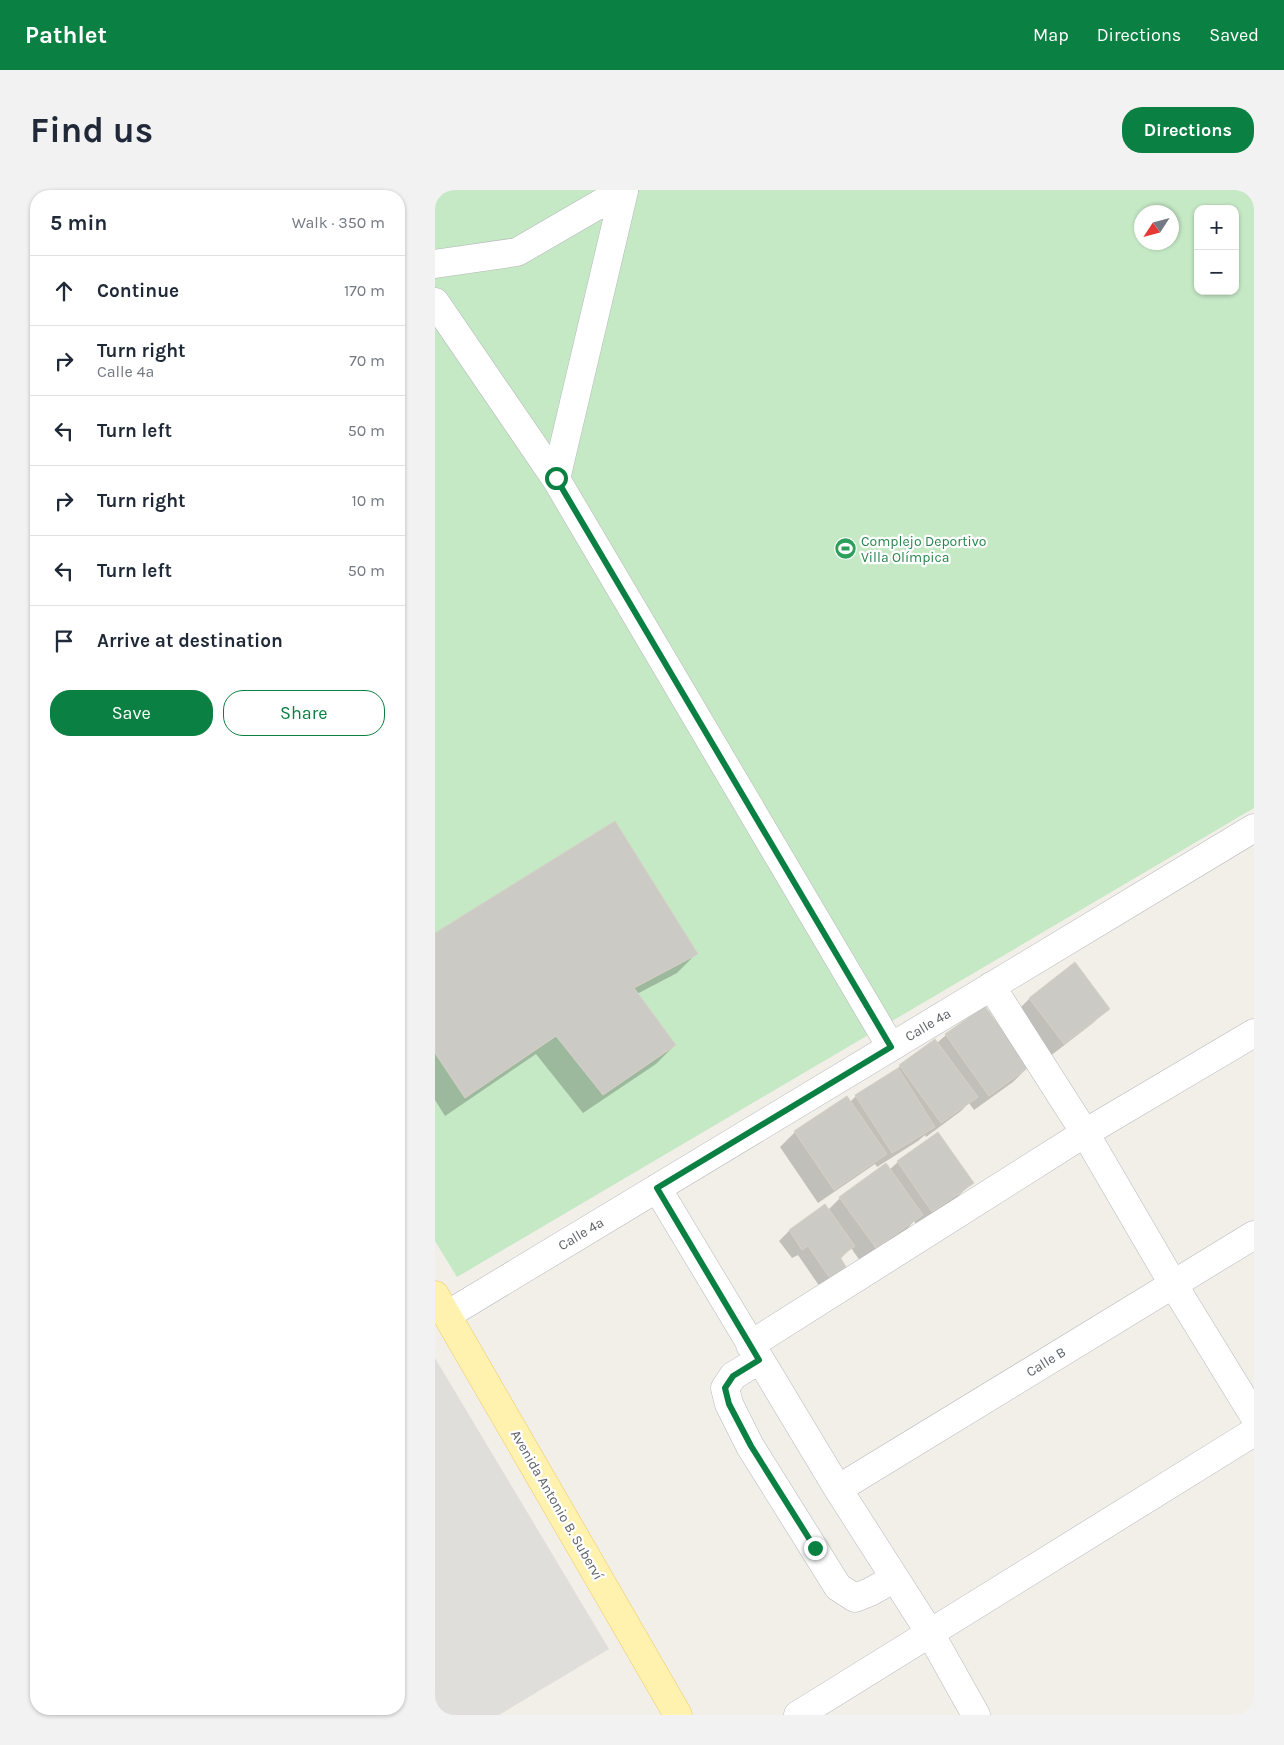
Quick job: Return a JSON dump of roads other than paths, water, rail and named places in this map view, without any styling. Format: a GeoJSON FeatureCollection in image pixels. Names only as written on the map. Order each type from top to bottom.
{"type":"FeatureCollection","features":[{"type":"Feature","properties":{"kind":"main road","name":"Avenida Antonio B. Suberví"},"geometry":{"type":"LineString","coordinates":[[441,1305],[678,1715]]}},
{"type":"Feature","properties":{"kind":"street"},"geometry":{"type":"LineString","coordinates":[[435,264],[517,252],[624,190]]}},
{"type":"Feature","properties":{"kind":"street"},"geometry":{"type":"LineString","coordinates":[[556,478],[624,190]]}},
{"type":"Feature","properties":{"kind":"street"},"geometry":{"type":"LineString","coordinates":[[435,302],[556,478],[891,1047]]}},
{"type":"Feature","properties":{"kind":"street","name":"Calle 4ª"},"geometry":{"type":"LineString","coordinates":[[441,1305],[657,1188],[1254,828]]}},
{"type":"Feature","properties":{"kind":"street"},"geometry":{"type":"LineString","coordinates":[[991,986],[1085,1133],[1173,1284],[1254,1416]]}},
{"type":"Feature","properties":{"kind":"street"},"geometry":{"type":"LineString","coordinates":[[895,1578],[855,1598],[839,1587],[751,1446],[729,1404],[725,1388],[733,1376],[755,1353],[1085,1133],[1254,1033]]}},
{"type":"Feature","properties":{"kind":"street"},"geometry":{"type":"LineString","coordinates":[[657,1188],[755,1353],[929,1634],[976,1715]]}},
{"type":"Feature","properties":{"kind":"street","name":"Calle B"},"geometry":{"type":"LineString","coordinates":[[838,1489],[1254,1234]]}},
{"type":"Feature","properties":{"kind":"street"},"geometry":{"type":"LineString","coordinates":[[798,1715],[1254,1432]]}},
{"type":"Feature","properties":{"kind":"place","name":"Complejo Deportivo Villa Olímpica"},"geometry":{"type":"Point","coordinates":[845,549]}}]}
